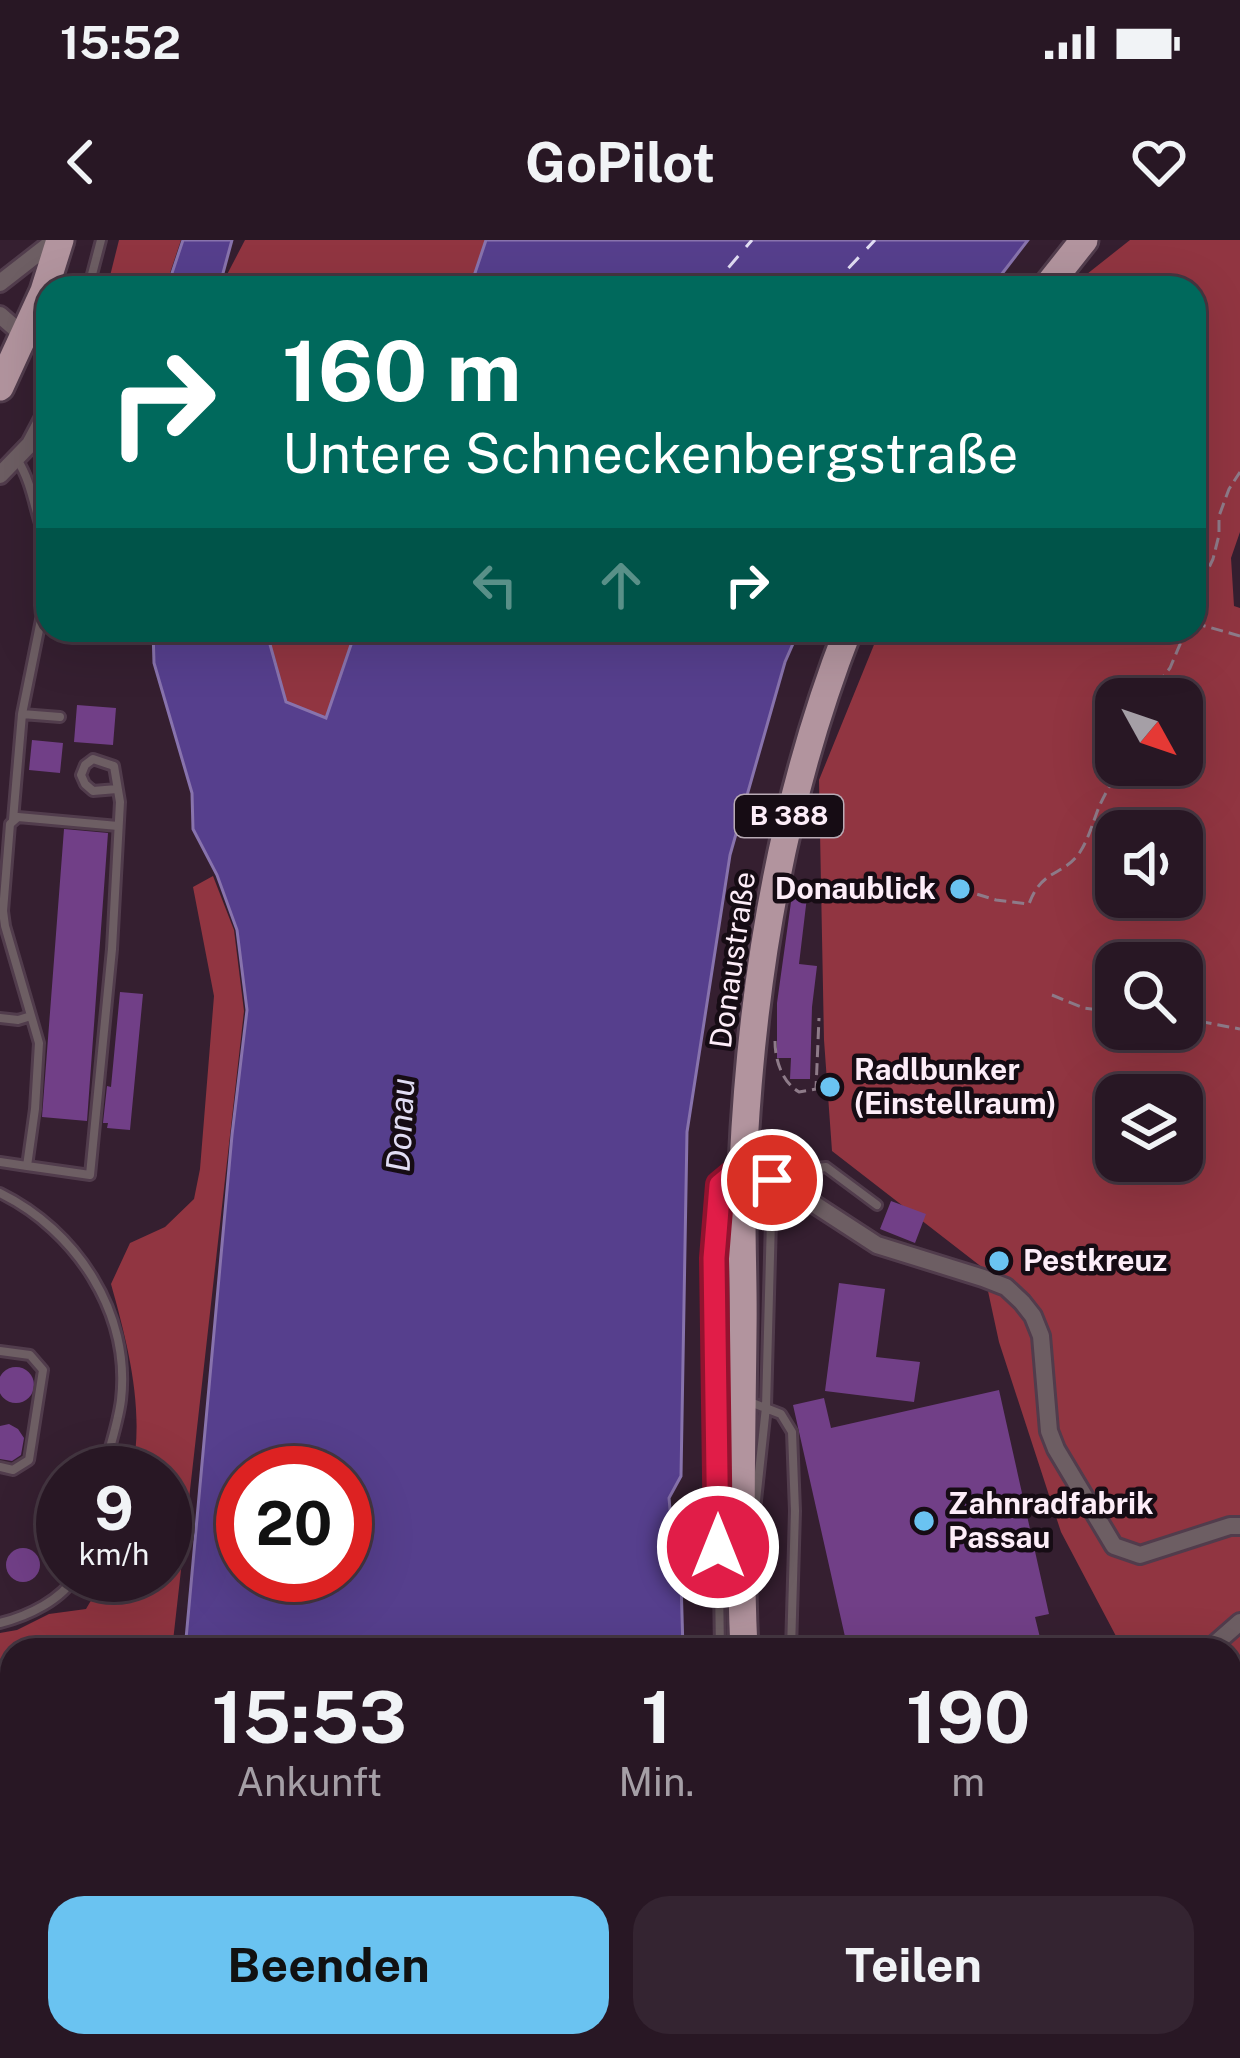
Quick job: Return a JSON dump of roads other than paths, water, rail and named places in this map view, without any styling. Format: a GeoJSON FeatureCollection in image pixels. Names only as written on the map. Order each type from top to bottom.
{"type":"FeatureCollection","features":[{"type":"Feature","properties":{"kind":"main road"},"geometry":{"type":"LineString","coordinates":[[50,276],[58,240]]}},
{"type":"Feature","properties":{"kind":"main road"},"geometry":{"type":"LineString","coordinates":[[1056,276],[1084,240]]}},
{"type":"Feature","properties":{"kind":"main road"},"geometry":{"type":"LineString","coordinates":[[0,387],[36,312]]}},
{"type":"Feature","properties":{"kind":"main road","name":"Donaustraße"},"geometry":{"type":"LineString","coordinates":[[743,1638],[740,1574],[754,1404],[743,1166],[759,980],[790,809],[844,642]]}},
{"type":"Feature","properties":{"kind":"street"},"geometry":{"type":"LineString","coordinates":[[0,284],[58,240]]}},
{"type":"Feature","properties":{"kind":"street"},"geometry":{"type":"LineString","coordinates":[[0,315],[24,336]]}},
{"type":"Feature","properties":{"kind":"street"},"geometry":{"type":"LineString","coordinates":[[0,475],[36,433]]}},
{"type":"Feature","properties":{"kind":"street"},"geometry":{"type":"LineString","coordinates":[[743,1166],[813,1203],[877,1245],[983,1278],[1022,1302],[1040,1336],[1049,1431],[1114,1546],[1140,1555],[1240,1526]]}},
{"type":"Feature","properties":{"kind":"lane"},"geometry":{"type":"LineString","coordinates":[[91,276],[101,240]]}},
{"type":"Feature","properties":{"kind":"lane"},"geometry":{"type":"LineString","coordinates":[[17,460],[26,473],[36,512]]}},
{"type":"Feature","properties":{"kind":"lane"},"geometry":{"type":"LineString","coordinates":[[27,1166],[39,1043],[2,911],[22,714],[36,642]]}},
{"type":"Feature","properties":{"kind":"lane"},"geometry":{"type":"LineString","coordinates":[[22,714],[60,717]]}},
{"type":"Feature","properties":{"kind":"lane"},"geometry":{"type":"LineString","coordinates":[[0,1162],[90,1175],[112,950],[118,826],[117,789],[114,766],[93,759],[85,765],[81,775],[93,791],[117,789]]}},
{"type":"Feature","properties":{"kind":"lane"},"geometry":{"type":"LineString","coordinates":[[13,820],[118,826]]}},
{"type":"Feature","properties":{"kind":"lane"},"geometry":{"type":"LineString","coordinates":[[0,1018],[31,1016]]}},
{"type":"Feature","properties":{"kind":"lane","name":"Donaustraße"},"geometry":{"type":"LineString","coordinates":[[720,1638],[714,1258],[720,1185],[743,1166]]}},
{"type":"Feature","properties":{"kind":"lane"},"geometry":{"type":"LineString","coordinates":[[809,1168],[826,1167],[877,1205]]}},
{"type":"Feature","properties":{"kind":"lane"},"geometry":{"type":"LineString","coordinates":[[772,1180],[754,1404],[781,1414],[792,1432],[791,1638]]}},
{"type":"Feature","properties":{"kind":"lane"},"geometry":{"type":"LineString","coordinates":[[0,1193],[35,1213],[80,1258],[104,1295],[122,1366],[121,1401],[110,1446]]}},
{"type":"Feature","properties":{"kind":"lane"},"geometry":{"type":"LineString","coordinates":[[0,1351],[29,1355],[43,1370],[28,1460],[13,1470],[0,1467]]}},
{"type":"Feature","properties":{"kind":"lane"},"geometry":{"type":"LineString","coordinates":[[0,1623],[21,1618],[48,1602]]}},
{"type":"Feature","properties":{"kind":"water"},"geometry":{"type":"Polygon","coordinates":[[[183,240],[232,240],[222,276],[171,276],[183,240]]]}},
{"type":"Feature","properties":{"kind":"water"},"geometry":{"type":"Polygon","coordinates":[[[486,240],[1028,240],[1000,276],[474,276],[486,240]]]}},
{"type":"Feature","properties":{"kind":"water","name":"Donau"},"geometry":{"type":"Polygon","coordinates":[[[153,642],[269,642],[286,702],[326,718],[352,642],[794,642],[730,855],[687,1132],[681,1476],[669,1498],[675,1564],[682,1548],[693,1553],[694,1574],[681,1580],[683,1638],[186,1638],[247,1010],[237,930],[217,875],[193,829],[192,793],[154,663],[153,642]]]}},
{"type":"Feature","properties":{"kind":"place","name":"Donaublick"},"geometry":{"type":"Point","coordinates":[960,889]}},
{"type":"Feature","properties":{"kind":"place","name":"Radlbunker (Einstellraum)"},"geometry":{"type":"Point","coordinates":[830,1087]}},
{"type":"Feature","properties":{"kind":"place","name":"Pestkreuz"},"geometry":{"type":"Point","coordinates":[999,1261]}},
{"type":"Feature","properties":{"kind":"place","name":"Zahnradfabrik Passau"},"geometry":{"type":"Point","coordinates":[924,1521]}}]}
